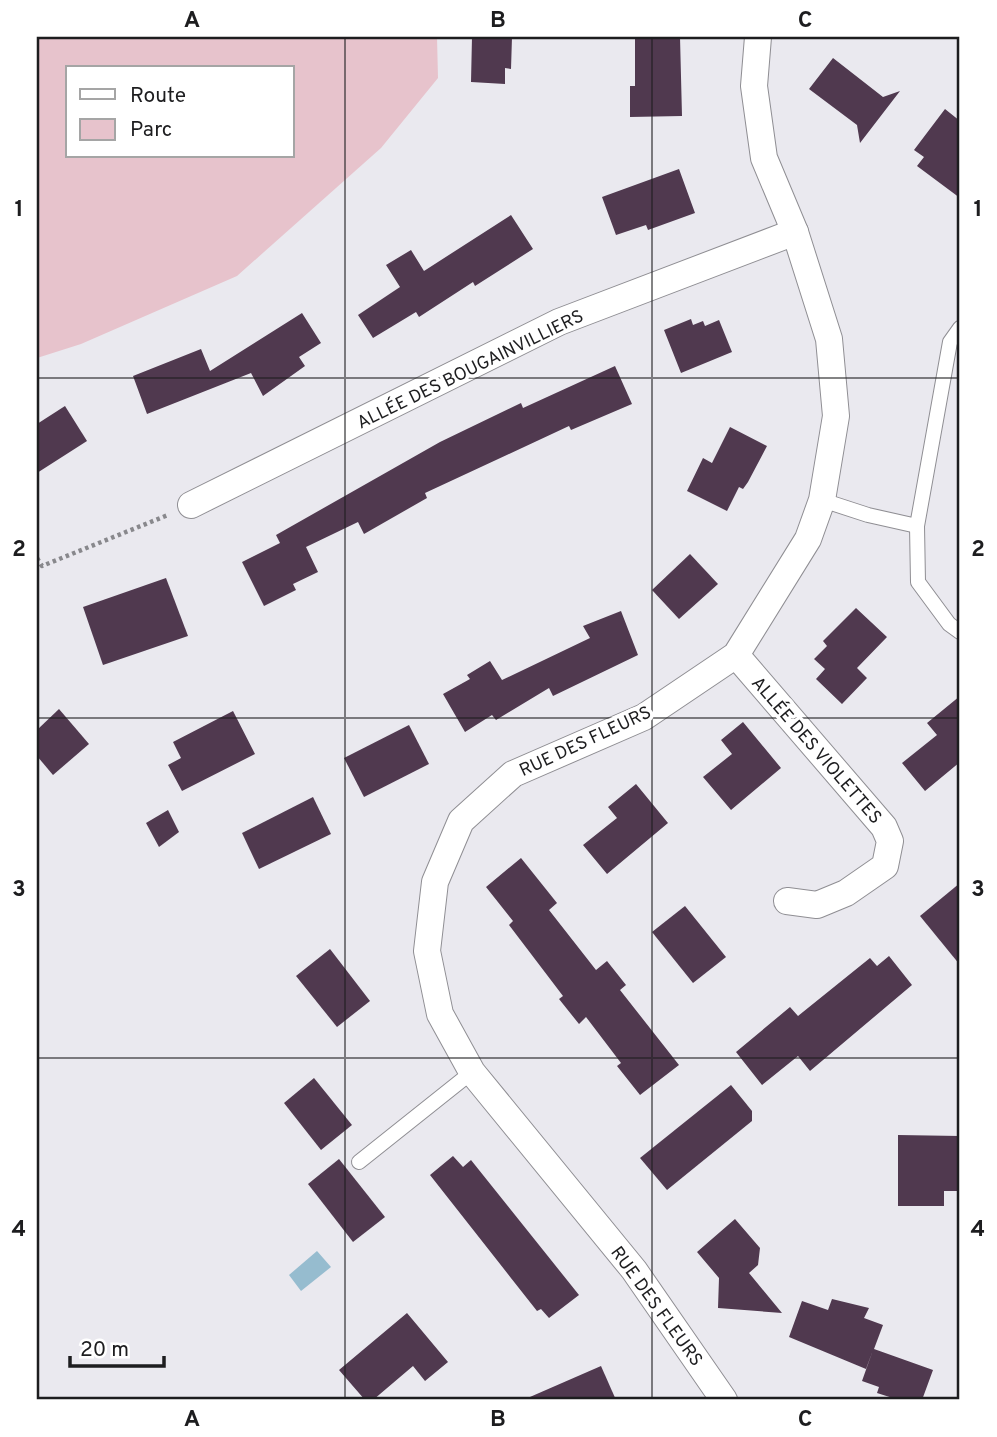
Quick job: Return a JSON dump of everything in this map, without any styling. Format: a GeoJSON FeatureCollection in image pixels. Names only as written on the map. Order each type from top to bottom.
{"type":"FeatureCollection","features":[{"type":"Feature","properties":{"kind":"street","name":"RUE DES FLEURS"},"geometry":{"type":"LineString","coordinates":[[724,1400],[634,1270],[472,1072],[440,1014],[427,951],[435,882],[461,821],[513,774],[644,717],[736,654],[808,539],[822,500],[836,416],[829,339],[795,232],[764,158],[754,86],[758,37]]}},
{"type":"Feature","properties":{"kind":"street","name":"ALLÉE DES BOUGAINVILLIERS"},"geometry":{"type":"LineString","coordinates":[[191,505],[559,322],[795,232]]}},
{"type":"Feature","properties":{"kind":"street","name":"ALLÉE DES VIOLETTES"},"geometry":{"type":"LineString","coordinates":[[736,654],[884,827],[890,841],[884,866],[846,893],[817,905],[788,901]]}},
{"type":"Feature","properties":{"kind":"lane"},"geometry":{"type":"LineString","coordinates":[[960,328],[950,342],[918,526],[918,582],[949,625],[960,632]]}},
{"type":"Feature","properties":{"kind":"lane"},"geometry":{"type":"LineString","coordinates":[[822,500],[868,515],[918,526]]}},
{"type":"Feature","properties":{"kind":"lane"},"geometry":{"type":"LineString","coordinates":[[359,1162],[472,1072]]}},
{"type":"Feature","properties":{"kind":"path"},"geometry":{"type":"LineString","coordinates":[[37,558],[43,566],[191,505]]}},
{"type":"Feature","properties":{"kind":"green space"},"geometry":{"type":"Polygon","coordinates":[[[37,37],[437,37],[438,78],[381,148],[237,276],[81,344],[37,358],[37,37]]]}},
{"type":"Feature","properties":{"kind":"water"},"geometry":{"type":"Polygon","coordinates":[[[317,1251],[331,1267],[301,1291],[289,1275],[317,1251]]]}},
{"type":"Feature","properties":{"kind":"building"},"geometry":{"type":"Polygon","coordinates":[[[472,37],[512,37],[511,69],[505,68],[505,84],[471,82],[472,37]]]}},
{"type":"Feature","properties":{"kind":"building"},"geometry":{"type":"Polygon","coordinates":[[[680,37],[682,116],[630,117],[630,86],[635,86],[635,38],[680,37]]]}},
{"type":"Feature","properties":{"kind":"building"},"geometry":{"type":"Polygon","coordinates":[[[833,58],[883,97],[900,91],[860,143],[857,125],[809,89],[833,58]]]}},
{"type":"Feature","properties":{"kind":"building"},"geometry":{"type":"Polygon","coordinates":[[[945,109],[960,121],[960,198],[917,166],[924,157],[914,150],[945,109]]]}},
{"type":"Feature","properties":{"kind":"building"},"geometry":{"type":"Polygon","coordinates":[[[679,169],[695,213],[648,230],[646,225],[616,235],[602,197],[679,169]]]}},
{"type":"Feature","properties":{"kind":"building"},"geometry":{"type":"Polygon","coordinates":[[[511,215],[533,249],[475,286],[473,282],[419,317],[416,312],[373,338],[358,315],[400,287],[386,265],[411,250],[424,271],[511,215]]]}},
{"type":"Feature","properties":{"kind":"building"},"geometry":{"type":"Polygon","coordinates":[[[302,313],[321,343],[299,357],[305,366],[263,396],[251,373],[147,414],[133,376],[201,349],[210,371],[302,313]]]}},
{"type":"Feature","properties":{"kind":"building"},"geometry":{"type":"Polygon","coordinates":[[[691,319],[693,325],[703,321],[705,326],[719,320],[732,352],[681,373],[664,330],[691,319]]]}},
{"type":"Feature","properties":{"kind":"building"},"geometry":{"type":"Polygon","coordinates":[[[615,366],[632,404],[571,430],[569,426],[425,493],[427,498],[364,534],[358,522],[306,547],[318,572],[293,584],[296,590],[264,606],[242,562],[280,543],[276,535],[440,442],[521,403],[523,408],[615,366]]]}},
{"type":"Feature","properties":{"kind":"building"},"geometry":{"type":"Polygon","coordinates":[[[65,406],[87,441],[37,473],[37,424],[65,406]]]}},
{"type":"Feature","properties":{"kind":"building"},"geometry":{"type":"Polygon","coordinates":[[[730,427],[767,446],[748,482],[743,489],[739,487],[727,511],[687,491],[703,458],[712,463],[730,427]]]}},
{"type":"Feature","properties":{"kind":"building"},"geometry":{"type":"Polygon","coordinates":[[[690,554],[718,584],[679,619],[652,590],[690,554]]]}},
{"type":"Feature","properties":{"kind":"building"},"geometry":{"type":"Polygon","coordinates":[[[166,578],[188,636],[103,665],[83,607],[166,578]]]}},
{"type":"Feature","properties":{"kind":"building"},"geometry":{"type":"Polygon","coordinates":[[[856,608],[887,637],[857,668],[867,678],[842,704],[816,679],[825,669],[814,659],[827,646],[823,641],[856,608]]]}},
{"type":"Feature","properties":{"kind":"building"},"geometry":{"type":"Polygon","coordinates":[[[621,611],[638,655],[553,696],[549,688],[496,720],[492,715],[465,732],[443,694],[470,679],[467,675],[490,661],[502,680],[590,638],[583,626],[621,611]]]}},
{"type":"Feature","properties":{"kind":"building"},"geometry":{"type":"Polygon","coordinates":[[[960,696],[960,762],[925,791],[902,763],[937,735],[927,723],[960,696]]]}},
{"type":"Feature","properties":{"kind":"building"},"geometry":{"type":"Polygon","coordinates":[[[59,709],[89,744],[53,775],[37,756],[37,730],[59,709]]]}},
{"type":"Feature","properties":{"kind":"building"},"geometry":{"type":"Polygon","coordinates":[[[233,711],[255,754],[182,791],[168,765],[181,758],[173,742],[233,711]]]}},
{"type":"Feature","properties":{"kind":"building"},"geometry":{"type":"Polygon","coordinates":[[[743,722],[781,768],[731,810],[703,777],[732,754],[721,740],[743,722]]]}},
{"type":"Feature","properties":{"kind":"building"},"geometry":{"type":"Polygon","coordinates":[[[409,725],[429,764],[364,797],[344,758],[409,725]]]}},
{"type":"Feature","properties":{"kind":"building"},"geometry":{"type":"Polygon","coordinates":[[[636,784],[668,823],[607,874],[583,845],[617,818],[608,807],[636,784]]]}},
{"type":"Feature","properties":{"kind":"building"},"geometry":{"type":"Polygon","coordinates":[[[313,797],[331,834],[259,869],[242,833],[313,797]]]}},
{"type":"Feature","properties":{"kind":"building"},"geometry":{"type":"Polygon","coordinates":[[[168,810],[179,832],[159,847],[146,823],[168,810]]]}},
{"type":"Feature","properties":{"kind":"building"},"geometry":{"type":"Polygon","coordinates":[[[521,858],[557,903],[549,910],[596,970],[607,961],[626,985],[620,990],[679,1065],[640,1095],[617,1066],[621,1063],[586,1017],[579,1024],[559,999],[563,996],[509,925],[513,921],[486,887],[521,858]]]}},
{"type":"Feature","properties":{"kind":"building"},"geometry":{"type":"Polygon","coordinates":[[[960,883],[960,965],[920,916],[960,883]]]}},
{"type":"Feature","properties":{"kind":"building"},"geometry":{"type":"Polygon","coordinates":[[[685,906],[726,957],[693,983],[652,932],[685,906]]]}},
{"type":"Feature","properties":{"kind":"building"},"geometry":{"type":"Polygon","coordinates":[[[330,949],[370,1001],[337,1027],[296,976],[330,949]]]}},
{"type":"Feature","properties":{"kind":"building"},"geometry":{"type":"Polygon","coordinates":[[[889,956],[912,985],[810,1071],[798,1056],[762,1085],[736,1052],[790,1007],[798,1016],[870,958],[877,966],[889,956]]]}},
{"type":"Feature","properties":{"kind":"building"},"geometry":{"type":"Polygon","coordinates":[[[314,1078],[352,1125],[321,1150],[284,1103],[314,1078]]]}},
{"type":"Feature","properties":{"kind":"building"},"geometry":{"type":"Polygon","coordinates":[[[731,1085],[752,1111],[752,1121],[667,1190],[640,1158],[731,1085]]]}},
{"type":"Feature","properties":{"kind":"building"},"geometry":{"type":"Polygon","coordinates":[[[898,1135],[960,1136],[960,1191],[944,1191],[944,1206],[898,1206],[898,1135]]]}},
{"type":"Feature","properties":{"kind":"building"},"geometry":{"type":"Polygon","coordinates":[[[453,1156],[463,1167],[471,1160],[579,1295],[549,1318],[541,1309],[537,1311],[430,1175],[453,1156]]]}},
{"type":"Feature","properties":{"kind":"building"},"geometry":{"type":"Polygon","coordinates":[[[339,1159],[385,1217],[353,1242],[308,1184],[339,1159]]]}},
{"type":"Feature","properties":{"kind":"building"},"geometry":{"type":"Polygon","coordinates":[[[735,1219],[760,1248],[758,1265],[749,1273],[782,1313],[718,1308],[719,1278],[697,1252],[735,1219]]]}},
{"type":"Feature","properties":{"kind":"building"},"geometry":{"type":"Polygon","coordinates":[[[832,1299],[869,1308],[864,1318],[883,1325],[874,1349],[933,1370],[922,1400],[899,1400],[877,1393],[879,1387],[862,1381],[873,1350],[866,1369],[789,1337],[802,1301],[828,1310],[832,1299]]]}},
{"type":"Feature","properties":{"kind":"building"},"geometry":{"type":"Polygon","coordinates":[[[407,1313],[448,1362],[425,1381],[413,1366],[373,1400],[365,1400],[339,1370],[407,1313]]]}},
{"type":"Feature","properties":{"kind":"building"},"geometry":{"type":"Polygon","coordinates":[[[601,1366],[616,1400],[523,1400],[601,1366]]]}}]}
